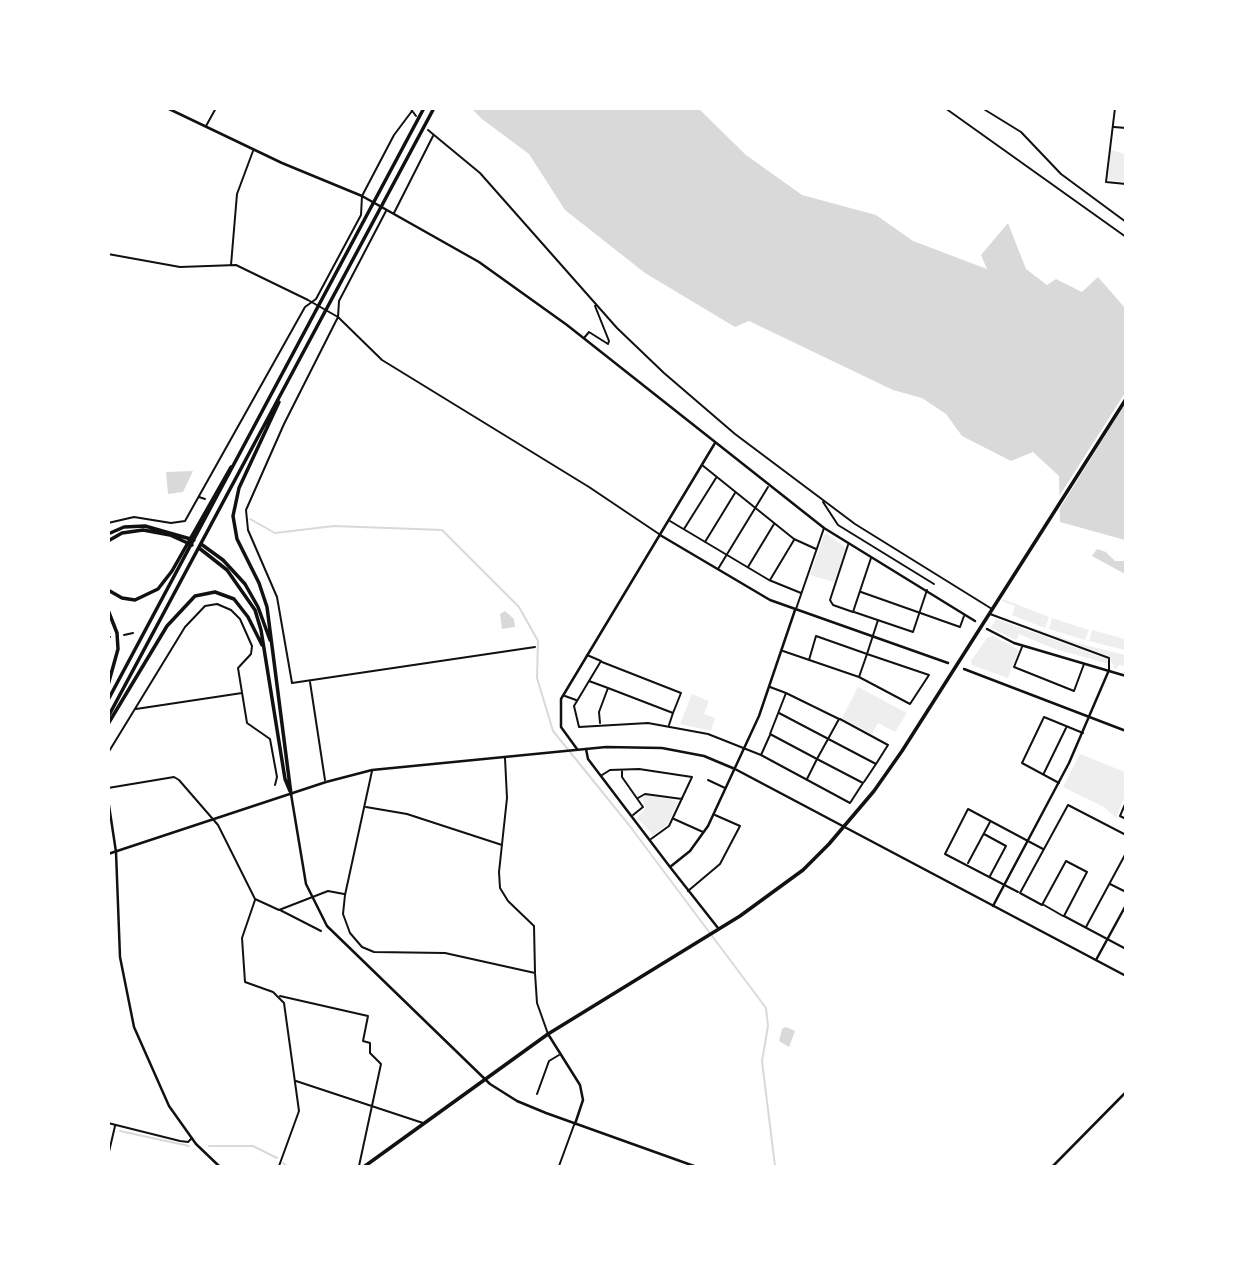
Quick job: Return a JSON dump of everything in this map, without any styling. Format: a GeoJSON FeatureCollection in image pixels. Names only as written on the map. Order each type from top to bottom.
{"type":"FeatureCollection","features":[{"type":"Feature","properties":{"kind":"main road"},"geometry":{"type":"LineString","coordinates":[[108,700],[424,108]]}},
{"type":"Feature","properties":{"kind":"main road"},"geometry":{"type":"LineString","coordinates":[[108,717],[433,111]]}},
{"type":"Feature","properties":{"kind":"main road"},"geometry":{"type":"LineString","coordinates":[[291,794],[264,597],[237,539],[233,516],[239,488],[293,371]]}},
{"type":"Feature","properties":{"kind":"main road"},"geometry":{"type":"LineString","coordinates":[[362,1167],[548,1034],[719,930],[803,870],[845,827],[874,791],[919,725],[1125,399]]}},
{"type":"Feature","properties":{"kind":"main road"},"geometry":{"type":"LineString","coordinates":[[108,534],[124,527],[154,527],[187,537],[215,553],[251,592],[273,649]]}},
{"type":"Feature","properties":{"kind":"main road"},"geometry":{"type":"LineString","coordinates":[[108,541],[121,533],[152,531],[185,541],[211,556],[233,576],[251,603],[260,624],[285,779],[291,794]]}},
{"type":"Feature","properties":{"kind":"main road"},"geometry":{"type":"LineString","coordinates":[[108,590],[129,600],[148,596],[162,585],[184,555]]}},
{"type":"Feature","properties":{"kind":"main road"},"geometry":{"type":"LineString","coordinates":[[108,724],[162,634],[184,604],[195,596],[215,592],[234,599],[248,617],[264,650]]}},
{"type":"Feature","properties":{"kind":"main road"},"geometry":{"type":"LineString","coordinates":[[108,610],[117,633],[118,649],[108,685]]}},
{"type":"Feature","properties":{"kind":"street"},"geometry":{"type":"LineString","coordinates":[[167,108],[254,150],[362,196],[479,262],[584,339],[824,528],[975,621]]}},
{"type":"Feature","properties":{"kind":"street"},"geometry":{"type":"LineString","coordinates":[[206,126],[216,108]]}},
{"type":"Feature","properties":{"kind":"street"},"geometry":{"type":"LineString","coordinates":[[945,108],[1125,237]]}},
{"type":"Feature","properties":{"kind":"street"},"geometry":{"type":"LineString","coordinates":[[982,108],[1021,132],[1061,174],[1125,222]]}},
{"type":"Feature","properties":{"kind":"street"},"geometry":{"type":"LineString","coordinates":[[1115,108],[1106,182],[1125,184]]}},
{"type":"Feature","properties":{"kind":"street"},"geometry":{"type":"LineString","coordinates":[[108,523],[134,517],[181,523],[251,407],[305,307],[313,303],[361,215],[362,196],[394,135],[411,110],[416,116]]}},
{"type":"Feature","properties":{"kind":"street"},"geometry":{"type":"LineString","coordinates":[[1113,127],[1125,128]]}},
{"type":"Feature","properties":{"kind":"street"},"geometry":{"type":"LineString","coordinates":[[428,130],[480,173],[594,304],[674,382],[735,434],[855,524],[993,607]]}},
{"type":"Feature","properties":{"kind":"street"},"geometry":{"type":"LineString","coordinates":[[394,213],[433,136]]}},
{"type":"Feature","properties":{"kind":"street"},"geometry":{"type":"LineString","coordinates":[[231,265],[237,194],[254,150]]}},
{"type":"Feature","properties":{"kind":"street"},"geometry":{"type":"LineString","coordinates":[[387,209],[339,301],[338,317],[251,493],[246,520],[277,597],[292,683],[535,647]]}},
{"type":"Feature","properties":{"kind":"street"},"geometry":{"type":"LineString","coordinates":[[108,254],[170,266],[231,265],[313,303],[338,317],[382,360],[718,570],[795,610],[948,663]]}},
{"type":"Feature","properties":{"kind":"street"},"geometry":{"type":"LineString","coordinates":[[584,339],[589,332],[608,344],[609,341],[594,304]]}},
{"type":"Feature","properties":{"kind":"street"},"geometry":{"type":"LineString","coordinates":[[251,407],[257,410]]}},
{"type":"Feature","properties":{"kind":"street"},"geometry":{"type":"LineString","coordinates":[[279,421],[284,424]]}},
{"type":"Feature","properties":{"kind":"street"},"geometry":{"type":"LineString","coordinates":[[575,750],[559,719],[563,695],[715,443]]}},
{"type":"Feature","properties":{"kind":"street"},"geometry":{"type":"LineString","coordinates":[[702,466],[794,539],[816,549]]}},
{"type":"Feature","properties":{"kind":"street"},"geometry":{"type":"LineString","coordinates":[[684,529],[716,477]]}},
{"type":"Feature","properties":{"kind":"street"},"geometry":{"type":"LineString","coordinates":[[718,570],[769,486]]}},
{"type":"Feature","properties":{"kind":"street"},"geometry":{"type":"LineString","coordinates":[[705,542],[735,492]]}},
{"type":"Feature","properties":{"kind":"street"},"geometry":{"type":"LineString","coordinates":[[198,496],[205,499]]}},
{"type":"Feature","properties":{"kind":"street"},"geometry":{"type":"LineString","coordinates":[[820,498],[838,525],[934,584]]}},
{"type":"Feature","properties":{"kind":"street"},"geometry":{"type":"LineString","coordinates":[[239,516],[246,520]]}},
{"type":"Feature","properties":{"kind":"street"},"geometry":{"type":"LineString","coordinates":[[669,520],[769,580],[801,593]]}},
{"type":"Feature","properties":{"kind":"street"},"geometry":{"type":"LineString","coordinates":[[748,568],[775,523]]}},
{"type":"Feature","properties":{"kind":"street"},"geometry":{"type":"LineString","coordinates":[[670,867],[691,851],[704,833],[745,747],[769,687],[824,528]]}},
{"type":"Feature","properties":{"kind":"street"},"geometry":{"type":"LineString","coordinates":[[769,580],[794,539]]}},
{"type":"Feature","properties":{"kind":"street"},"geometry":{"type":"LineString","coordinates":[[849,544],[830,600],[833,605],[913,632],[927,590]]}},
{"type":"Feature","properties":{"kind":"street"},"geometry":{"type":"LineString","coordinates":[[853,612],[872,557]]}},
{"type":"Feature","properties":{"kind":"street"},"geometry":{"type":"LineString","coordinates":[[860,591],[960,627],[965,614]]}},
{"type":"Feature","properties":{"kind":"street"},"geometry":{"type":"LineString","coordinates":[[108,753],[185,626],[197,611],[210,604],[231,610],[240,619],[253,650],[238,668],[249,727],[268,736],[271,743],[277,777],[275,785]]}},
{"type":"Feature","properties":{"kind":"street"},"geometry":{"type":"LineString","coordinates":[[989,614],[1110,658],[1109,670],[1083,733],[993,906]]}},
{"type":"Feature","properties":{"kind":"street"},"geometry":{"type":"LineString","coordinates":[[859,677],[878,620]]}},
{"type":"Feature","properties":{"kind":"street"},"geometry":{"type":"LineString","coordinates":[[176,627],[185,626]]}},
{"type":"Feature","properties":{"kind":"street"},"geometry":{"type":"LineString","coordinates":[[987,629],[1023,646],[1125,676]]}},
{"type":"Feature","properties":{"kind":"street"},"geometry":{"type":"LineString","coordinates":[[124,635],[134,633]]}},
{"type":"Feature","properties":{"kind":"street"},"geometry":{"type":"LineString","coordinates":[[782,650],[808,660],[859,677],[910,704],[929,675],[816,636],[808,660]]}},
{"type":"Feature","properties":{"kind":"street"},"geometry":{"type":"LineString","coordinates":[[1023,646],[1014,667],[1074,691],[1084,663]]}},
{"type":"Feature","properties":{"kind":"street"},"geometry":{"type":"LineString","coordinates":[[587,655],[681,693],[669,725]]}},
{"type":"Feature","properties":{"kind":"street"},"geometry":{"type":"LineString","coordinates":[[601,661],[577,700],[574,713],[579,727],[600,724],[669,725],[708,734],[745,747],[850,803],[888,745],[786,692],[769,687]]}},
{"type":"Feature","properties":{"kind":"street"},"geometry":{"type":"LineString","coordinates":[[964,669],[1125,731]]}},
{"type":"Feature","properties":{"kind":"street"},"geometry":{"type":"LineString","coordinates":[[310,681],[326,782]]}},
{"type":"Feature","properties":{"kind":"street"},"geometry":{"type":"LineString","coordinates":[[589,681],[673,713]]}},
{"type":"Feature","properties":{"kind":"street"},"geometry":{"type":"LineString","coordinates":[[600,724],[598,712],[608,688]]}},
{"type":"Feature","properties":{"kind":"street"},"geometry":{"type":"LineString","coordinates":[[761,755],[786,692]]}},
{"type":"Feature","properties":{"kind":"street"},"geometry":{"type":"LineString","coordinates":[[135,709],[243,693]]}},
{"type":"Feature","properties":{"kind":"street"},"geometry":{"type":"LineString","coordinates":[[563,695],[577,700]]}},
{"type":"Feature","properties":{"kind":"street"},"geometry":{"type":"LineString","coordinates":[[1125,705],[1125,712]]}},
{"type":"Feature","properties":{"kind":"street"},"geometry":{"type":"LineString","coordinates":[[778,713],[876,764]]}},
{"type":"Feature","properties":{"kind":"street"},"geometry":{"type":"LineString","coordinates":[[1059,783],[1022,763],[1044,717],[1083,733]]}},
{"type":"Feature","properties":{"kind":"street"},"geometry":{"type":"LineString","coordinates":[[807,779],[839,719]]}},
{"type":"Feature","properties":{"kind":"street"},"geometry":{"type":"LineString","coordinates":[[1044,775],[1067,727]]}},
{"type":"Feature","properties":{"kind":"street"},"geometry":{"type":"LineString","coordinates":[[770,734],[863,783]]}},
{"type":"Feature","properties":{"kind":"street"},"geometry":{"type":"LineString","coordinates":[[108,854],[326,782],[372,770],[586,749],[662,748],[704,756],[735,769],[1125,976]]}},
{"type":"Feature","properties":{"kind":"street"},"geometry":{"type":"LineString","coordinates":[[586,749],[587,758],[719,930]]}},
{"type":"Feature","properties":{"kind":"street"},"geometry":{"type":"LineString","coordinates":[[505,756],[507,798],[500,888],[508,901],[534,926],[537,1003],[548,1034],[582,1092],[575,1124],[559,1167]]}},
{"type":"Feature","properties":{"kind":"street"},"geometry":{"type":"LineString","coordinates":[[601,776],[610,770],[622,769],[655,770],[692,777],[669,826],[649,840]]}},
{"type":"Feature","properties":{"kind":"street"},"geometry":{"type":"LineString","coordinates":[[622,769],[622,778],[643,807],[631,816]]}},
{"type":"Feature","properties":{"kind":"street"},"geometry":{"type":"LineString","coordinates":[[372,770],[345,895],[343,914],[350,933],[362,947],[374,952],[445,953],[536,973]]}},
{"type":"Feature","properties":{"kind":"street"},"geometry":{"type":"LineString","coordinates":[[108,788],[174,777],[213,820],[255,899],[321,931]]}},
{"type":"Feature","properties":{"kind":"street"},"geometry":{"type":"LineString","coordinates":[[708,780],[726,788]]}},
{"type":"Feature","properties":{"kind":"street"},"geometry":{"type":"LineString","coordinates":[[637,798],[645,793],[682,799]]}},
{"type":"Feature","properties":{"kind":"street"},"geometry":{"type":"LineString","coordinates":[[291,794],[303,869],[311,898],[336,937],[490,1084],[517,1101],[694,1167]]}},
{"type":"Feature","properties":{"kind":"street"},"geometry":{"type":"LineString","coordinates":[[108,799],[116,852],[120,957],[134,1027],[159,1085],[192,1138],[219,1167]]}},
{"type":"Feature","properties":{"kind":"street"},"geometry":{"type":"LineString","coordinates":[[1125,802],[1120,816],[1125,819]]}},
{"type":"Feature","properties":{"kind":"street"},"geometry":{"type":"LineString","coordinates":[[1020,893],[1068,805],[1125,835]]}},
{"type":"Feature","properties":{"kind":"street"},"geometry":{"type":"LineString","coordinates":[[365,807],[407,814],[502,846]]}},
{"type":"Feature","properties":{"kind":"street"},"geometry":{"type":"LineString","coordinates":[[1044,849],[968,809],[945,853],[1125,949]]}},
{"type":"Feature","properties":{"kind":"street"},"geometry":{"type":"LineString","coordinates":[[688,891],[720,864],[740,826],[714,814]]}},
{"type":"Feature","properties":{"kind":"street"},"geometry":{"type":"LineString","coordinates":[[673,818],[704,833]]}},
{"type":"Feature","properties":{"kind":"street"},"geometry":{"type":"LineString","coordinates":[[967,865],[990,821]]}},
{"type":"Feature","properties":{"kind":"street"},"geometry":{"type":"LineString","coordinates":[[984,834],[1006,846],[989,877]]}},
{"type":"Feature","properties":{"kind":"street"},"geometry":{"type":"LineString","coordinates":[[1086,928],[1125,853]]}},
{"type":"Feature","properties":{"kind":"street"},"geometry":{"type":"LineString","coordinates":[[1042,905],[1066,861],[1087,872],[1064,916]]}},
{"type":"Feature","properties":{"kind":"street"},"geometry":{"type":"LineString","coordinates":[[1109,883],[1125,892]]}},
{"type":"Feature","properties":{"kind":"street"},"geometry":{"type":"LineString","coordinates":[[279,910],[328,891],[345,895]]}},
{"type":"Feature","properties":{"kind":"street"},"geometry":{"type":"LineString","coordinates":[[255,899],[242,938],[246,982],[279,996],[368,1016],[363,1041],[370,1042],[370,1053],[381,1065],[362,1167]]}},
{"type":"Feature","properties":{"kind":"street"},"geometry":{"type":"LineString","coordinates":[[1096,960],[1125,905]]}},
{"type":"Feature","properties":{"kind":"street"},"geometry":{"type":"LineString","coordinates":[[279,996],[284,1003],[299,1117],[279,1167]]}},
{"type":"Feature","properties":{"kind":"street"},"geometry":{"type":"LineString","coordinates":[[537,1094],[549,1061],[559,1055]]}},
{"type":"Feature","properties":{"kind":"street"},"geometry":{"type":"LineString","coordinates":[[295,1081],[421,1120],[424,1124]]}},
{"type":"Feature","properties":{"kind":"street"},"geometry":{"type":"LineString","coordinates":[[1054,1165],[1125,1092]]}},
{"type":"Feature","properties":{"kind":"street"},"geometry":{"type":"LineString","coordinates":[[108,1123],[180,1141],[188,1142],[192,1138]]}},
{"type":"Feature","properties":{"kind":"street"},"geometry":{"type":"LineString","coordinates":[[108,1156],[115,1125]]}},
{"type":"Feature","properties":{"kind":"shaded area"},"geometry":{"type":"Polygon","coordinates":[[[472,109],[699,109],[746,155],[802,195],[876,215],[913,241],[987,269],[981,255],[1008,223],[1026,269],[1047,285],[1056,279],[1082,292],[1098,277],[1125,308],[1125,540],[1060,522],[1059,476],[1033,452],[1011,461],[962,436],[946,414],[922,398],[893,390],[749,321],[735,327],[645,273],[565,210],[529,154],[472,109]]]}},
{"type":"Feature","properties":{"kind":"shaded area"},"geometry":{"type":"Polygon","coordinates":[[[1111,150],[1125,154],[1125,182],[1108,180],[1111,150]]]}},
{"type":"Feature","properties":{"kind":"shaded area"},"geometry":{"type":"Polygon","coordinates":[[[193,471],[183,492],[168,494],[166,472],[193,471]]]}},
{"type":"Feature","properties":{"kind":"shaded area"},"geometry":{"type":"Polygon","coordinates":[[[827,534],[846,548],[834,582],[810,575],[824,535],[827,534]]]}},
{"type":"Feature","properties":{"kind":"shaded area"},"geometry":{"type":"Polygon","coordinates":[[[1097,549],[1106,552],[1115,561],[1125,561],[1125,574],[1092,556],[1097,549]]]}},
{"type":"Feature","properties":{"kind":"shaded area"},"geometry":{"type":"Polygon","coordinates":[[[1003,599],[1049,617],[1045,628],[1012,615],[1015,606],[1002,601],[1003,599]]]}},
{"type":"Feature","properties":{"kind":"shaded area"},"geometry":{"type":"Polygon","coordinates":[[[505,611],[514,619],[515,627],[502,629],[500,614],[505,611]]]}},
{"type":"Feature","properties":{"kind":"shaded area"},"geometry":{"type":"Polygon","coordinates":[[[994,615],[1077,643],[1125,655],[1125,666],[1118,665],[1117,669],[1114,668],[1109,656],[994,615]]]}},
{"type":"Feature","properties":{"kind":"shaded area"},"geometry":{"type":"Polygon","coordinates":[[[1052,618],[1089,630],[1085,640],[1049,629],[1052,618]]]}},
{"type":"Feature","properties":{"kind":"shaded area"},"geometry":{"type":"Polygon","coordinates":[[[996,619],[1107,659],[1109,664],[1055,649],[1019,634],[1016,640],[991,628],[996,619]]]}},
{"type":"Feature","properties":{"kind":"shaded area"},"geometry":{"type":"Polygon","coordinates":[[[1092,630],[1125,639],[1125,650],[1089,641],[1092,630]]]}},
{"type":"Feature","properties":{"kind":"shaded area"},"geometry":{"type":"Polygon","coordinates":[[[993,636],[1019,650],[1008,678],[972,665],[971,661],[987,638],[993,636]]]}},
{"type":"Feature","properties":{"kind":"shaded area"},"geometry":{"type":"Polygon","coordinates":[[[858,687],[907,713],[895,732],[878,723],[872,734],[842,718],[858,687]]]}},
{"type":"Feature","properties":{"kind":"shaded area"},"geometry":{"type":"Polygon","coordinates":[[[692,694],[709,701],[704,714],[715,718],[711,731],[680,724],[692,694]]]}},
{"type":"Feature","properties":{"kind":"shaded area"},"geometry":{"type":"Polygon","coordinates":[[[1080,754],[1125,772],[1125,795],[1116,818],[1104,807],[1063,787],[1080,754]]]}},
{"type":"Feature","properties":{"kind":"shaded area"},"geometry":{"type":"Polygon","coordinates":[[[647,795],[675,800],[678,803],[667,825],[653,835],[637,818],[646,808],[642,798],[647,795]]]}},
{"type":"Feature","properties":{"kind":"shaded area"},"geometry":{"type":"Polygon","coordinates":[[[786,1027],[795,1031],[789,1047],[779,1041],[782,1029],[786,1027]]]}},
{"type":"Feature","properties":{"kind":"pier"},"geometry":{"type":"Polygon","coordinates":[[[1125,393],[1125,404],[1057,513],[1056,501],[1125,393]]]}},
{"type":"Feature","properties":{"kind":"waterway"},"geometry":{"type":"LineString","coordinates":[[250,519],[275,533],[334,526],[442,530],[519,607],[538,641],[537,678],[553,731],[629,825],[766,1008],[768,1026],[762,1061],[775,1166]]}},
{"type":"Feature","properties":{"kind":"waterway"},"geometry":{"type":"LineString","coordinates":[[120,1131],[189,1146]]}},
{"type":"Feature","properties":{"kind":"waterway"},"geometry":{"type":"LineString","coordinates":[[209,1146],[253,1146],[277,1158]]}},
{"type":"Feature","properties":{"kind":"waterway"},"geometry":{"type":"LineString","coordinates":[[283,1163],[287,1166]]}}]}
